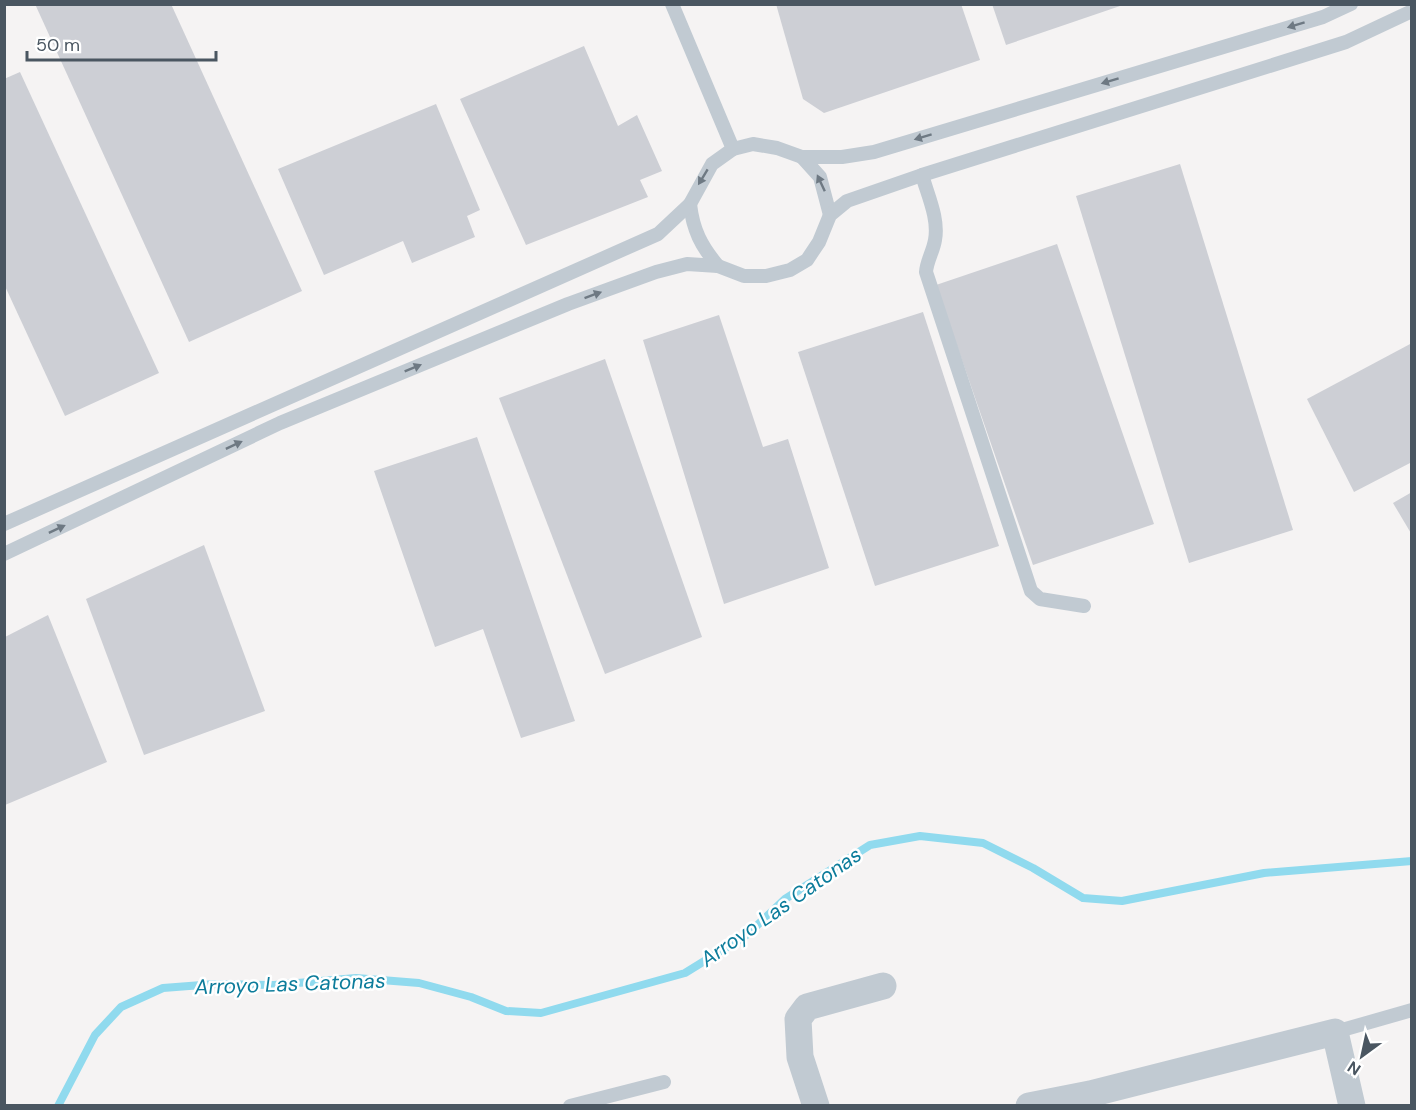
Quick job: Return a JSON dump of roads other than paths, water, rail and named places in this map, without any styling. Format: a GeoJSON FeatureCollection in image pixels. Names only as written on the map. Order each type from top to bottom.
{"type":"FeatureCollection","features":[{"type":"Feature","properties":{"kind":"street"},"geometry":{"type":"LineString","coordinates":[[816,1106],[800,1057],[798,1019],[807,1007],[883,986]]}},
{"type":"Feature","properties":{"kind":"street"},"geometry":{"type":"LineString","coordinates":[[1029,1106],[1089,1094],[1335,1032],[1352,1106]]}},
{"type":"Feature","properties":{"kind":"lane"},"geometry":{"type":"LineString","coordinates":[[672,4],[733,149]]}},
{"type":"Feature","properties":{"kind":"lane"},"geometry":{"type":"LineString","coordinates":[[4,524],[658,234],[690,204],[712,164],[733,149],[753,144],[777,148],[802,157],[842,157],[874,152],[1323,17],[1351,4]]}},
{"type":"Feature","properties":{"kind":"lane"},"geometry":{"type":"LineString","coordinates":[[4,554],[280,423],[568,304],[656,272],[687,264],[718,267],[744,276],[766,276],[790,270],[807,260],[830,215],[847,201],[922,175],[1346,42],[1412,11]]}},
{"type":"Feature","properties":{"kind":"lane"},"geometry":{"type":"LineString","coordinates":[[802,157],[820,177],[830,215]]}},
{"type":"Feature","properties":{"kind":"lane"},"geometry":{"type":"LineString","coordinates":[[922,175],[936,224],[935,243],[927,259],[926,272],[1031,591],[1040,599],[1084,606]]}},
{"type":"Feature","properties":{"kind":"lane"},"geometry":{"type":"LineString","coordinates":[[690,204],[692,223],[700,244],[718,267]]}},
{"type":"Feature","properties":{"kind":"lane"},"geometry":{"type":"LineString","coordinates":[[1335,1032],[1412,1010]]}},
{"type":"Feature","properties":{"kind":"lane"},"geometry":{"type":"LineString","coordinates":[[570,1106],[664,1082]]}},
{"type":"Feature","properties":{"kind":"waterway","name":"Arroyo Las Catonas"},"geometry":{"type":"LineString","coordinates":[[58,1106],[95,1035],[121,1007],[163,988],[215,984],[274,985],[356,978],[419,983],[471,997],[506,1011],[541,1013],[685,973],[748,934],[785,899],[870,845],[920,836],[983,843],[1033,868],[1083,898],[1122,901],[1264,873],[1412,861]]}}]}
